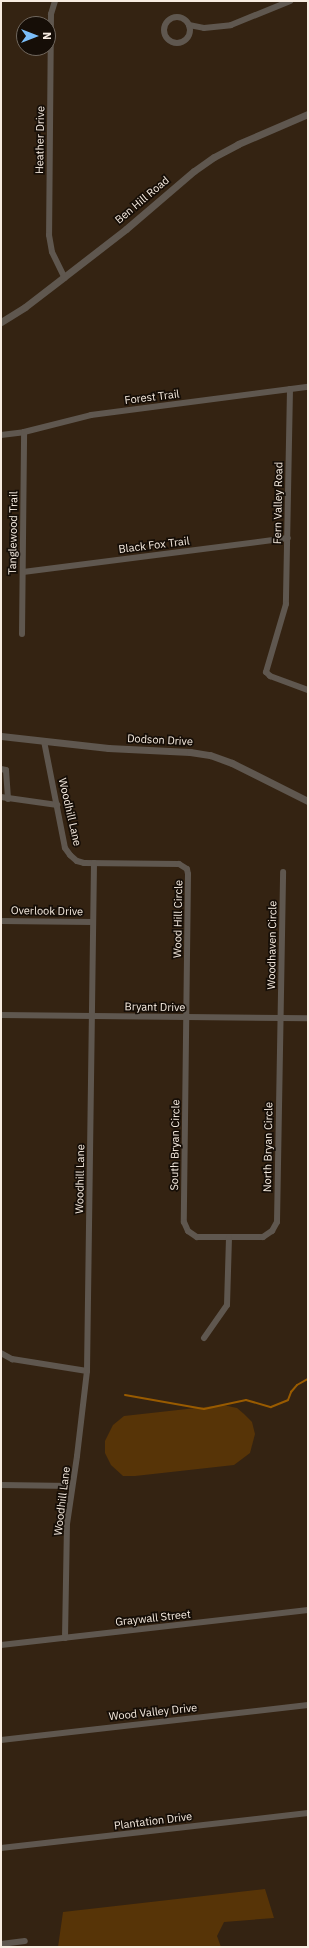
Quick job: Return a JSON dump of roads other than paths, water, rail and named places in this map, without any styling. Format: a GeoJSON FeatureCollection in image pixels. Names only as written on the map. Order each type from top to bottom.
{"type":"FeatureCollection","features":[{"type":"Feature","properties":{"kind":"street","name":"Heather Drive"},"geometry":{"type":"LineString","coordinates":[[54,1],[51,14],[49,235],[52,252],[64,277]]}},
{"type":"Feature","properties":{"kind":"street"},"geometry":{"type":"LineString","coordinates":[[189,25],[189,36],[182,43],[172,43],[164,36],[164,25],[172,18],[182,18],[189,25],[204,28],[231,26],[290,1]]}},
{"type":"Feature","properties":{"kind":"street","name":"Ben Hill Road"},"geometry":{"type":"LineString","coordinates":[[1,322],[25,307],[126,229],[194,171],[214,157],[238,144],[308,114]]}},
{"type":"Feature","properties":{"kind":"street","name":"Forest Trail"},"geometry":{"type":"LineString","coordinates":[[1,435],[24,432],[91,415],[308,387]]}},
{"type":"Feature","properties":{"kind":"street","name":"Fern Valley Road"},"geometry":{"type":"LineString","coordinates":[[290,390],[286,604],[266,672],[270,676],[308,690]]}},
{"type":"Feature","properties":{"kind":"street","name":"Tanglewood Trail"},"geometry":{"type":"LineString","coordinates":[[22,634],[24,432]]}},
{"type":"Feature","properties":{"kind":"street","name":"Black Fox Trail"},"geometry":{"type":"LineString","coordinates":[[23,572],[288,538]]}},
{"type":"Feature","properties":{"kind":"street","name":"Dodson Drive"},"geometry":{"type":"LineString","coordinates":[[1,736],[108,748],[190,752],[210,755],[232,763],[308,801]]}},
{"type":"Feature","properties":{"kind":"street","name":"Woodhill Lane"},"geometry":{"type":"LineString","coordinates":[[44,741],[65,848],[77,861],[94,863],[87,1371],[67,1524],[65,1638]]}},
{"type":"Feature","properties":{"kind":"street"},"geometry":{"type":"LineString","coordinates":[[1,768],[6,770],[8,798]]}},
{"type":"Feature","properties":{"kind":"street"},"geometry":{"type":"LineString","coordinates":[[1,797],[57,805]]}},
{"type":"Feature","properties":{"kind":"street","name":"Wood Hill Circle"},"geometry":{"type":"LineString","coordinates":[[94,863],[179,864],[187,869],[186,1017]]}},
{"type":"Feature","properties":{"kind":"street","name":"Woodhaven Circle"},"geometry":{"type":"LineString","coordinates":[[281,1018],[283,872]]}},
{"type":"Feature","properties":{"kind":"street","name":"Overlook Drive"},"geometry":{"type":"LineString","coordinates":[[1,921],[93,922]]}},
{"type":"Feature","properties":{"kind":"street","name":"Bryant Drive"},"geometry":{"type":"LineString","coordinates":[[1,1015],[308,1018]]}},
{"type":"Feature","properties":{"kind":"street","name":"South Bryan Circle"},"geometry":{"type":"LineString","coordinates":[[186,1017],[184,1222],[188,1231],[197,1236],[229,1238]]}},
{"type":"Feature","properties":{"kind":"street","name":"North Bryan Circle"},"geometry":{"type":"LineString","coordinates":[[229,1238],[263,1237],[272,1231],[277,1222],[281,1018]]}},
{"type":"Feature","properties":{"kind":"street"},"geometry":{"type":"LineString","coordinates":[[204,1338],[227,1305],[229,1238]]}},
{"type":"Feature","properties":{"kind":"street"},"geometry":{"type":"LineString","coordinates":[[1,1352],[12,1359],[87,1371]]}},
{"type":"Feature","properties":{"kind":"street"},"geometry":{"type":"LineString","coordinates":[[1,1485],[72,1486]]}},
{"type":"Feature","properties":{"kind":"street","name":"Graywall Street"},"geometry":{"type":"LineString","coordinates":[[1,1645],[308,1610]]}},
{"type":"Feature","properties":{"kind":"street","name":"Wood Valley Drive"},"geometry":{"type":"LineString","coordinates":[[1,1740],[308,1705]]}},
{"type":"Feature","properties":{"kind":"street","name":"Plantation Drive"},"geometry":{"type":"LineString","coordinates":[[1,1848],[308,1813]]}},
{"type":"Feature","properties":{"kind":"street"},"geometry":{"type":"LineString","coordinates":[[1,1944],[25,1941]]}},
{"type":"Feature","properties":{"kind":"waterway"},"geometry":{"type":"LineString","coordinates":[[125,1395],[204,1409],[246,1400],[271,1407],[288,1400],[291,1392],[297,1385],[308,1379]]}}]}
